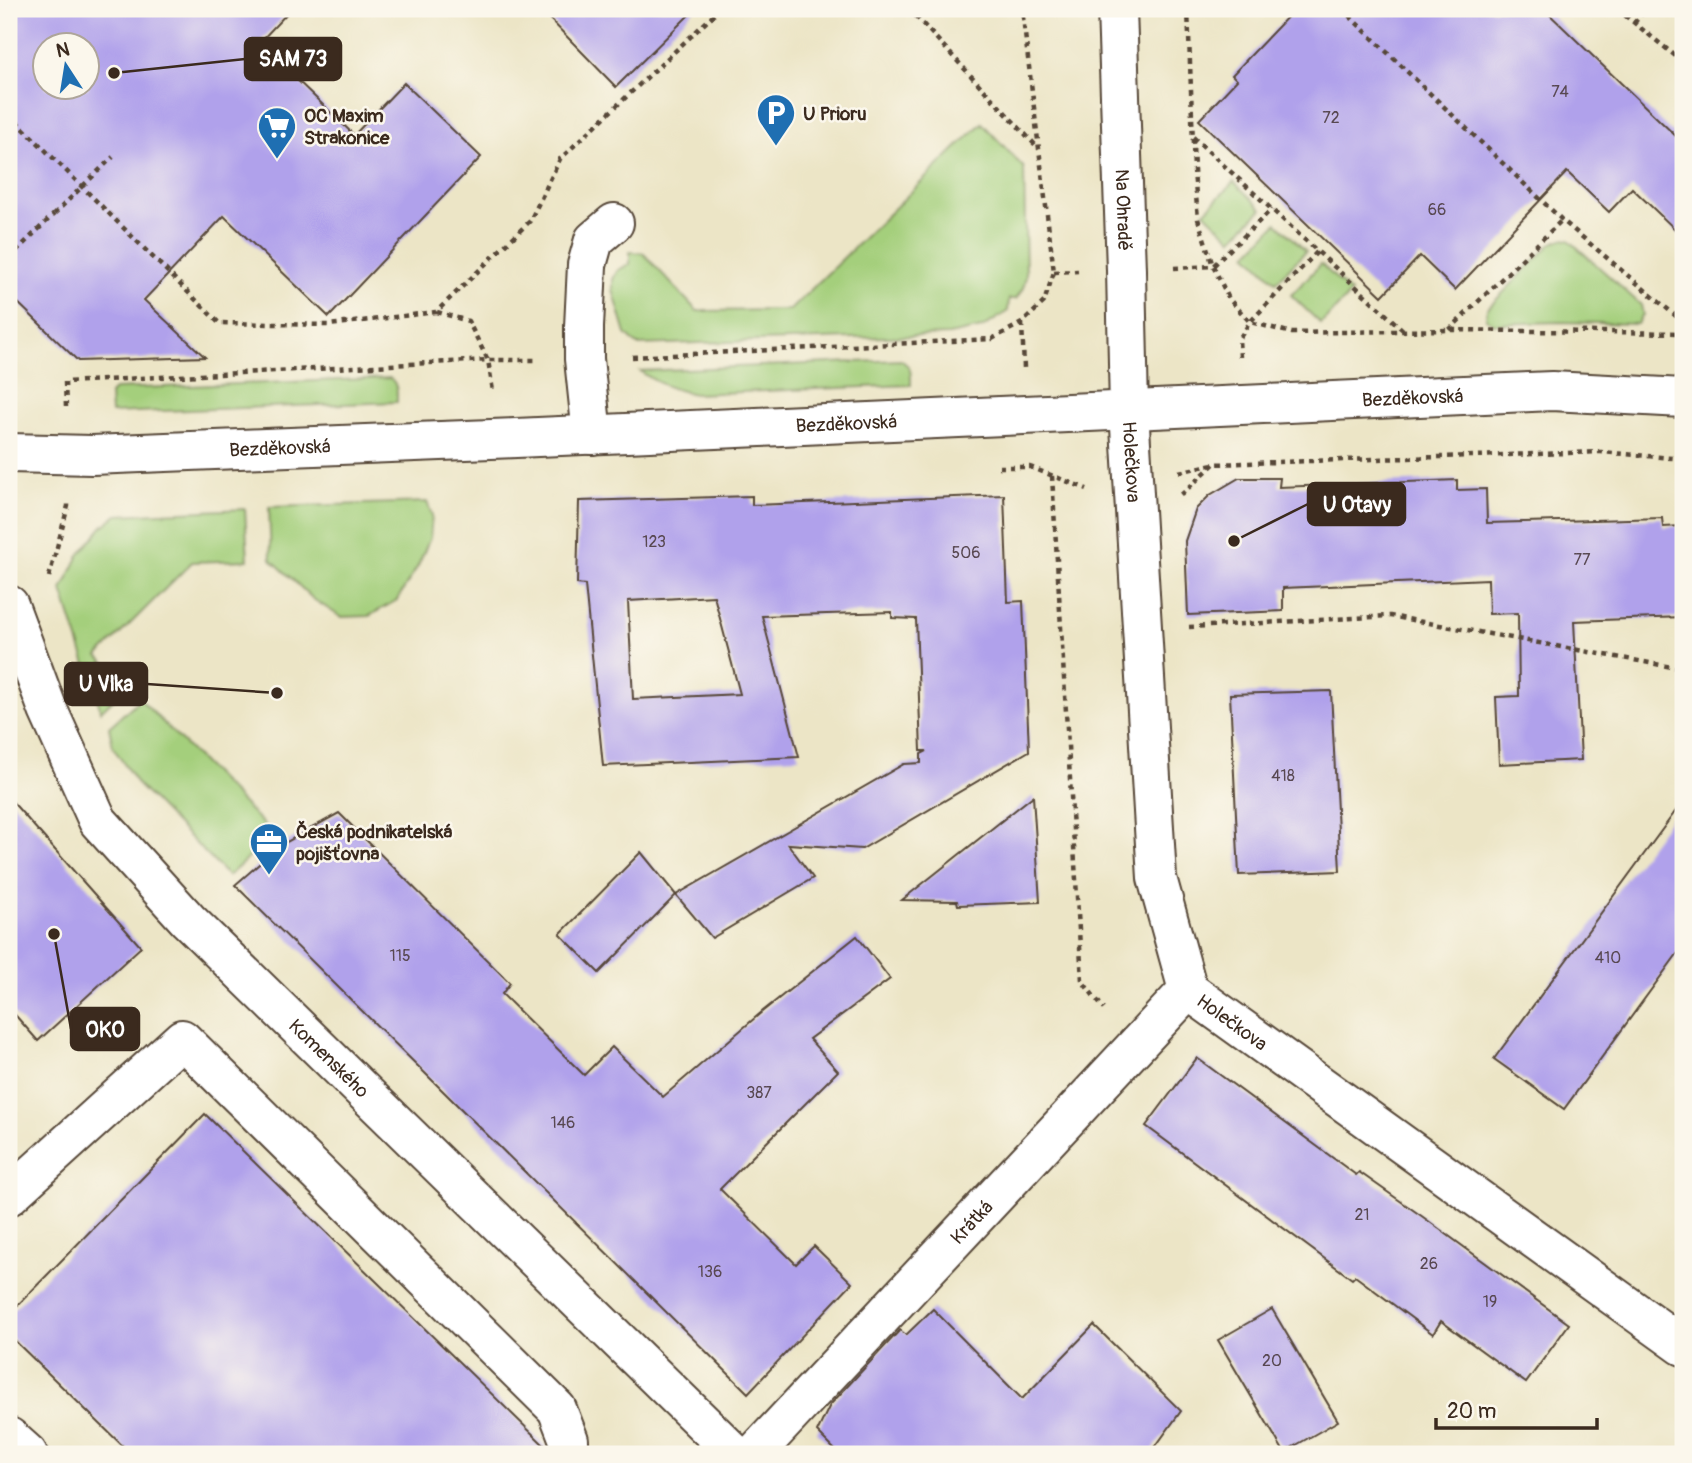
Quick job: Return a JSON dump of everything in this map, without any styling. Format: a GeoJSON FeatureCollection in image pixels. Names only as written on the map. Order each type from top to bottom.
{"type":"FeatureCollection","features":[{"type":"Feature","properties":{"kind":"street","name":"Na Ohradě"},"geometry":{"type":"LineString","coordinates":[[1117,9],[1129,410]]}},
{"type":"Feature","properties":{"kind":"street"},"geometry":{"type":"LineString","coordinates":[[592,435],[584,359],[587,265],[594,240],[614,223]]}},
{"type":"Feature","properties":{"kind":"street","name":"Bezděkovská"},"geometry":{"type":"LineString","coordinates":[[9,453],[79,455],[592,435],[1552,391],[1683,398]]}},
{"type":"Feature","properties":{"kind":"street","name":"Holečkova"},"geometry":{"type":"LineString","coordinates":[[1129,410],[1157,878],[1188,990],[1683,1346]]}},
{"type":"Feature","properties":{"kind":"street","name":"Komenského"},"geometry":{"type":"LineString","coordinates":[[9,605],[48,710],[98,821],[188,920],[735,1454]]}},
{"type":"Feature","properties":{"kind":"street","name":"Krátká"},"geometry":{"type":"LineString","coordinates":[[754,1454],[1188,990]]}},
{"type":"Feature","properties":{"kind":"street"},"geometry":{"type":"LineString","coordinates":[[9,1196],[182,1039],[557,1409],[569,1440],[569,1454]]}},
{"type":"Feature","properties":{"kind":"street"},"geometry":{"type":"LineString","coordinates":[[9,1437],[28,1454]]}},
{"type":"Feature","properties":{"kind":"path"},"geometry":{"type":"LineString","coordinates":[[436,312],[530,221],[560,159],[720,9]]}},
{"type":"Feature","properties":{"kind":"path"},"geometry":{"type":"LineString","coordinates":[[909,9],[1039,149]]}},
{"type":"Feature","properties":{"kind":"path"},"geometry":{"type":"LineString","coordinates":[[65,383],[488,360],[584,359],[992,339],[1022,323],[1044,302],[1054,272],[1022,9]]}},
{"type":"Feature","properties":{"kind":"path"},"geometry":{"type":"LineString","coordinates":[[1188,9],[1198,219],[1213,266],[1229,299],[1251,322],[1292,333],[1449,330],[1683,333]]}},
{"type":"Feature","properties":{"kind":"path"},"geometry":{"type":"LineString","coordinates":[[1342,9],[1562,220],[1683,322]]}},
{"type":"Feature","properties":{"kind":"path"},"geometry":{"type":"LineString","coordinates":[[1617,9],[1683,62]]}},
{"type":"Feature","properties":{"kind":"path"},"geometry":{"type":"LineString","coordinates":[[1634,23],[1646,9]]}},
{"type":"Feature","properties":{"kind":"path"},"geometry":{"type":"LineString","coordinates":[[9,114],[219,323],[329,325],[436,312],[468,321],[488,360],[492,390],[516,438]]}},
{"type":"Feature","properties":{"kind":"path"},"geometry":{"type":"LineString","coordinates":[[1192,136],[1404,331]]}},
{"type":"Feature","properties":{"kind":"path"},"geometry":{"type":"LineString","coordinates":[[9,258],[113,157]]}},
{"type":"Feature","properties":{"kind":"path"},"geometry":{"type":"LineString","coordinates":[[1449,330],[1562,220]]}},
{"type":"Feature","properties":{"kind":"path"},"geometry":{"type":"LineString","coordinates":[[1245,464],[1239,339],[1251,322],[1318,251]]}},
{"type":"Feature","properties":{"kind":"path"},"geometry":{"type":"LineString","coordinates":[[1134,483],[1214,464],[1601,452],[1683,459]]}},
{"type":"Feature","properties":{"kind":"path"},"geometry":{"type":"LineString","coordinates":[[1180,496],[1214,464]]}},
{"type":"Feature","properties":{"kind":"path"},"geometry":{"type":"LineString","coordinates":[[1052,476],[1082,981],[1138,1044]]}},
{"type":"Feature","properties":{"kind":"path"},"geometry":{"type":"LineString","coordinates":[[49,577],[68,506]]}},
{"type":"Feature","properties":{"kind":"path"},"geometry":{"type":"LineString","coordinates":[[1181,627],[1391,616],[1683,669]]}},
{"type":"Feature","properties":{"kind":"green space"},"geometry":{"type":"Polygon","coordinates":[[[982,123],[1024,168],[1026,277],[1016,299],[1009,299],[1008,311],[982,328],[949,335],[637,345],[626,334],[613,290],[613,279],[618,270],[630,264],[630,252],[643,253],[697,311],[790,310],[982,123]]]}},
{"type":"Feature","properties":{"kind":"green space"},"geometry":{"type":"Polygon","coordinates":[[[1234,182],[1262,209],[1232,239],[1204,212],[1234,182]]]}},
{"type":"Feature","properties":{"kind":"green space"},"geometry":{"type":"Polygon","coordinates":[[[1277,223],[1306,251],[1276,282],[1247,254],[1277,223]]]}},
{"type":"Feature","properties":{"kind":"green space"},"geometry":{"type":"Polygon","coordinates":[[[1562,239],[1569,240],[1641,305],[1643,315],[1637,324],[1495,324],[1486,319],[1487,309],[1552,243],[1562,239]]]}},
{"type":"Feature","properties":{"kind":"green space"},"geometry":{"type":"Polygon","coordinates":[[[1321,264],[1351,293],[1321,324],[1291,295],[1321,264]]]}},
{"type":"Feature","properties":{"kind":"green space"},"geometry":{"type":"Polygon","coordinates":[[[901,360],[910,371],[911,385],[695,394],[666,386],[640,371],[901,360]]]}},
{"type":"Feature","properties":{"kind":"green space"},"geometry":{"type":"Polygon","coordinates":[[[390,378],[396,386],[397,402],[111,413],[110,394],[115,389],[390,378]]]}},
{"type":"Feature","properties":{"kind":"green space"},"geometry":{"type":"Polygon","coordinates":[[[427,502],[432,515],[430,538],[418,566],[397,600],[369,616],[341,617],[313,599],[271,559],[269,507],[427,502]]]}},
{"type":"Feature","properties":{"kind":"green space"},"geometry":{"type":"Polygon","coordinates":[[[245,509],[248,560],[192,562],[98,656],[127,686],[101,711],[62,590],[79,555],[103,526],[117,515],[245,509]]]}},
{"type":"Feature","properties":{"kind":"green space"},"geometry":{"type":"Polygon","coordinates":[[[140,699],[274,835],[228,876],[138,785],[113,747],[109,727],[140,699]]]}},
{"type":"Feature","properties":{"kind":"building","name":"OC Maxim Strakonice"},"geometry":{"type":"Polygon","coordinates":[[[9,9],[291,9],[259,43],[354,135],[404,83],[481,157],[329,317],[224,216],[144,300],[205,357],[78,361],[9,294],[9,9]]]}},
{"type":"Feature","properties":{"kind":"building"},"geometry":{"type":"Polygon","coordinates":[[[540,9],[695,9],[616,87],[540,9]]]}},
{"type":"Feature","properties":{"kind":"building"},"geometry":{"type":"Polygon","coordinates":[[[1295,9],[1544,9],[1683,143],[1683,237],[1632,188],[1609,212],[1567,172],[1455,290],[1420,256],[1382,296],[1199,120],[1237,80],[1232,75],[1295,9]]]}},
{"type":"Feature","properties":{"kind":"building"},"geometry":{"type":"Polygon","coordinates":[[[1239,478],[1280,478],[1279,487],[1457,480],[1457,490],[1486,489],[1487,523],[1662,518],[1663,527],[1683,526],[1683,617],[1574,621],[1581,760],[1499,764],[1496,697],[1519,696],[1518,613],[1489,614],[1488,579],[1283,588],[1283,611],[1188,615],[1185,541],[1196,509],[1210,495],[1239,478]]]}},
{"type":"Feature","properties":{"kind":"building"},"geometry":{"type":"Polygon","coordinates":[[[1004,495],[1008,602],[1023,601],[1029,751],[862,849],[788,844],[813,878],[712,938],[676,895],[904,764],[921,763],[921,754],[927,751],[921,751],[916,619],[892,618],[892,612],[762,616],[799,757],[603,766],[585,585],[577,584],[579,501],[752,496],[752,505],[1004,495]],[[714,596],[628,601],[633,699],[740,694],[714,596]]]}},
{"type":"Feature","properties":{"kind":"building"},"geometry":{"type":"Polygon","coordinates":[[[1331,691],[1340,871],[1239,875],[1230,694],[1331,691]]]}},
{"type":"Feature","properties":{"kind":"building"},"geometry":{"type":"Polygon","coordinates":[[[1033,796],[1040,902],[958,905],[957,901],[902,900],[1033,796]]]}},
{"type":"Feature","properties":{"kind":"building"},"geometry":{"type":"Polygon","coordinates":[[[9,798],[141,947],[38,1041],[9,1008],[9,798]]]}},
{"type":"Feature","properties":{"kind":"building"},"geometry":{"type":"Polygon","coordinates":[[[1683,801],[1683,946],[1564,1109],[1494,1059],[1683,801]]]}},
{"type":"Feature","properties":{"kind":"building"},"geometry":{"type":"Polygon","coordinates":[[[339,813],[510,983],[502,994],[584,1075],[612,1047],[663,1097],[763,1011],[857,936],[890,979],[809,1039],[838,1071],[720,1189],[796,1264],[814,1246],[852,1283],[748,1393],[235,885],[281,845],[339,813]]]}},
{"type":"Feature","properties":{"kind":"building"},"geometry":{"type":"Polygon","coordinates":[[[641,852],[676,895],[599,973],[560,934],[641,852]]]}},
{"type":"Feature","properties":{"kind":"building"},"geometry":{"type":"Polygon","coordinates":[[[1197,1058],[1356,1175],[1359,1172],[1569,1324],[1526,1383],[1441,1321],[1433,1334],[1355,1276],[1352,1279],[1146,1126],[1197,1058]]]}},
{"type":"Feature","properties":{"kind":"building"},"geometry":{"type":"Polygon","coordinates":[[[205,1114],[547,1448],[547,1454],[131,1454],[9,1335],[9,1314],[205,1114]]]}},
{"type":"Feature","properties":{"kind":"building"},"geometry":{"type":"Polygon","coordinates":[[[933,1309],[1022,1399],[1094,1325],[1181,1411],[1150,1454],[839,1454],[817,1432],[830,1405],[900,1330],[906,1335],[933,1309]]]}},
{"type":"Feature","properties":{"kind":"building"},"geometry":{"type":"Polygon","coordinates":[[[1272,1309],[1338,1421],[1284,1452],[1218,1340],[1272,1309]]]}},
{"type":"Feature","properties":{"kind":"place","name":"SAM 73"},"geometry":{"type":"Point","coordinates":[114,73]}},
{"type":"Feature","properties":{"kind":"place","name":"U Prioru"},"geometry":{"type":"Point","coordinates":[776,147]}},
{"type":"Feature","properties":{"kind":"place","name":"OC Maxim Strakonice"},"geometry":{"type":"Point","coordinates":[277,160]}},
{"type":"Feature","properties":{"kind":"place","name":"U Otavy"},"geometry":{"type":"Point","coordinates":[1234,541]}},
{"type":"Feature","properties":{"kind":"place","name":"U Vlka"},"geometry":{"type":"Point","coordinates":[277,693]}},
{"type":"Feature","properties":{"kind":"place","name":"Česká podnikatelská pojišťovna"},"geometry":{"type":"Point","coordinates":[269,876]}},
{"type":"Feature","properties":{"kind":"place","name":"OKO"},"geometry":{"type":"Point","coordinates":[54,934]}}]}
